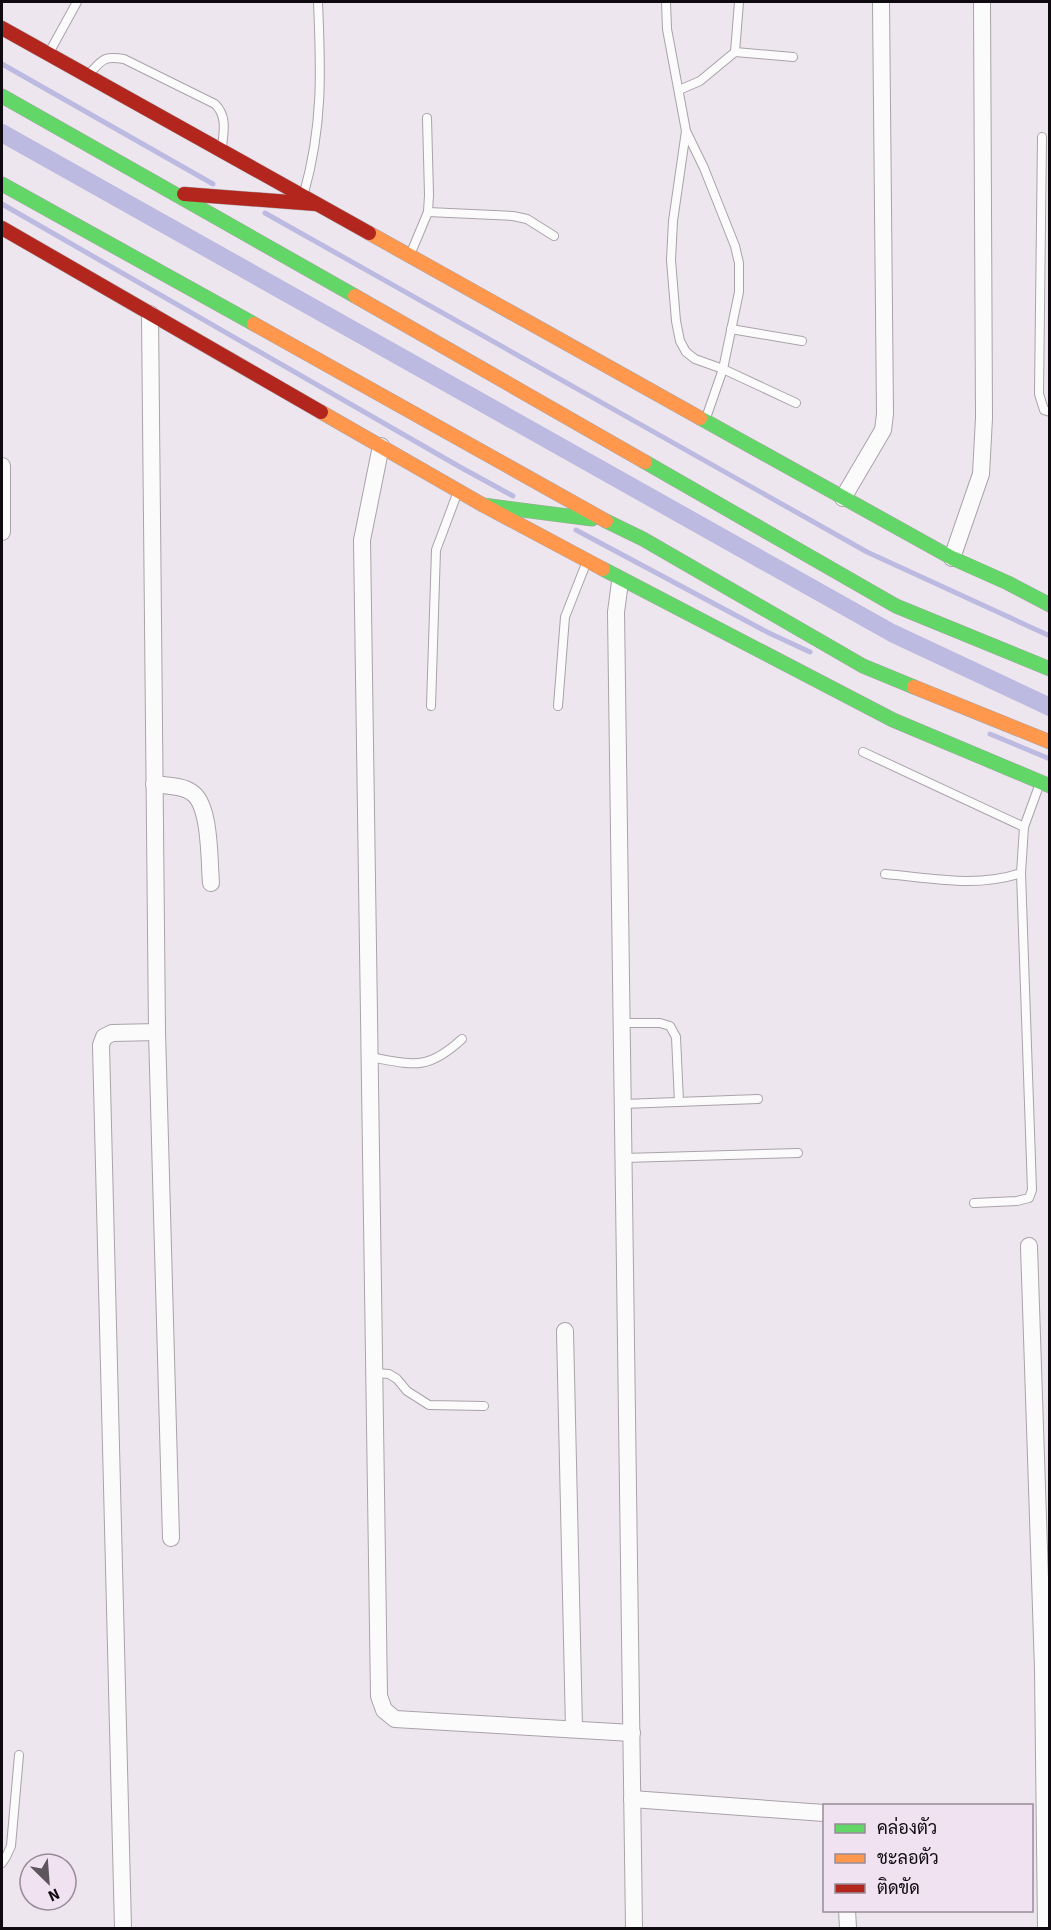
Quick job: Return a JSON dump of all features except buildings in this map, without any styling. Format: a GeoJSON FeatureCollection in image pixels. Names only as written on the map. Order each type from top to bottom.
{"type":"FeatureCollection","features":[{"type":"Feature","properties":{"kind":"main road"},"geometry":{"type":"LineString","coordinates":[[2,28],[843,498],[952,558],[1050,605]]}},
{"type":"Feature","properties":{"kind":"main road"},"geometry":{"type":"LineString","coordinates":[[2,96],[178,194],[896,606],[1050,669]]}},
{"type":"Feature","properties":{"kind":"main road"},"geometry":{"type":"LineString","coordinates":[[2,184],[607,521],[644,539],[863,666],[1050,742]]}},
{"type":"Feature","properties":{"kind":"main road"},"geometry":{"type":"LineString","coordinates":[[178,194],[316,204]]}},
{"type":"Feature","properties":{"kind":"main road"},"geometry":{"type":"LineString","coordinates":[[2,230],[483,505],[588,561],[893,720],[1045,784]]}},
{"type":"Feature","properties":{"kind":"main road"},"geometry":{"type":"LineString","coordinates":[[483,505],[607,521]]}},
{"type":"Feature","properties":{"kind":"street"},"geometry":{"type":"LineString","coordinates":[[843,498],[883,430],[885,414],[881,2]]}},
{"type":"Feature","properties":{"kind":"street"},"geometry":{"type":"LineString","coordinates":[[952,558],[981,474],[984,418],[982,2]]}},
{"type":"Feature","properties":{"kind":"street"},"geometry":{"type":"LineString","coordinates":[[150,314],[157,1032],[171,1538]]}},
{"type":"Feature","properties":{"kind":"street"},"geometry":{"type":"LineString","coordinates":[[381,446],[362,540],[380,1696],[384,1710],[396,1719],[632,1733]]}},
{"type":"Feature","properties":{"kind":"street"},"geometry":{"type":"LineString","coordinates":[[2,466],[2,532]]}},
{"type":"Feature","properties":{"kind":"street"},"geometry":{"type":"LineString","coordinates":[[620,582],[616,612],[634,1929]]}},
{"type":"Feature","properties":{"kind":"street"},"geometry":{"type":"LineString","coordinates":[[154,784],[194,792],[200,801],[206,820],[211,883]]}},
{"type":"Feature","properties":{"kind":"street"},"geometry":{"type":"LineString","coordinates":[[123,1929],[101,1045],[104,1037],[112,1033],[157,1032]]}},
{"type":"Feature","properties":{"kind":"street"},"geometry":{"type":"LineString","coordinates":[[1029,1246],[1043,1692],[1046,1929]]}},
{"type":"Feature","properties":{"kind":"street"},"geometry":{"type":"LineString","coordinates":[[565,1331],[574,1728]]}},
{"type":"Feature","properties":{"kind":"street"},"geometry":{"type":"LineString","coordinates":[[632,1799],[823,1813]]}},
{"type":"Feature","properties":{"kind":"street"},"geometry":{"type":"LineString","coordinates":[[848,1912],[848,1929]]}},
{"type":"Feature","properties":{"kind":"lane"},"geometry":{"type":"LineString","coordinates":[[48,54],[77,2]]}},
{"type":"Feature","properties":{"kind":"lane"},"geometry":{"type":"LineString","coordinates":[[303,196],[315,151],[319,121],[318,2]]}},
{"type":"Feature","properties":{"kind":"lane"},"geometry":{"type":"LineString","coordinates":[[666,2],[667,29],[686,131],[704,168],[740,263],[739,292],[723,369],[705,421]]}},
{"type":"Feature","properties":{"kind":"lane"},"geometry":{"type":"LineString","coordinates":[[735,52],[739,2]]}},
{"type":"Feature","properties":{"kind":"lane"},"geometry":{"type":"LineString","coordinates":[[679,90],[700,81],[735,52],[793,57]]}},
{"type":"Feature","properties":{"kind":"lane"},"geometry":{"type":"LineString","coordinates":[[88,76],[102,59],[112,57],[124,59],[215,104],[221,110],[224,121],[222,149],[224,152]]}},
{"type":"Feature","properties":{"kind":"lane"},"geometry":{"type":"LineString","coordinates":[[409,256],[428,212],[427,118]]}},
{"type":"Feature","properties":{"kind":"lane"},"geometry":{"type":"LineString","coordinates":[[686,131],[673,221],[671,260],[676,321],[681,341],[686,352],[695,358],[796,403]]}},
{"type":"Feature","properties":{"kind":"lane"},"geometry":{"type":"LineString","coordinates":[[1042,136],[1040,394],[1044,410],[1050,412]]}},
{"type":"Feature","properties":{"kind":"lane"},"geometry":{"type":"LineString","coordinates":[[428,212],[513,216],[527,219],[554,236]]}},
{"type":"Feature","properties":{"kind":"lane"},"geometry":{"type":"LineString","coordinates":[[731,329],[802,340]]}},
{"type":"Feature","properties":{"kind":"lane"},"geometry":{"type":"LineString","coordinates":[[431,706],[436,550],[458,490]]}},
{"type":"Feature","properties":{"kind":"lane"},"geometry":{"type":"LineString","coordinates":[[558,706],[565,617],[588,561]]}},
{"type":"Feature","properties":{"kind":"lane"},"geometry":{"type":"LineString","coordinates":[[863,753],[1024,827]]}},
{"type":"Feature","properties":{"kind":"lane"},"geometry":{"type":"LineString","coordinates":[[974,1203],[1017,1201],[1029,1198],[1032,1190],[1021,873],[1024,827],[1045,784]]}},
{"type":"Feature","properties":{"kind":"lane"},"geometry":{"type":"LineString","coordinates":[[885,874],[975,882],[1001,880],[1021,873]]}},
{"type":"Feature","properties":{"kind":"lane"},"geometry":{"type":"LineString","coordinates":[[622,1023],[660,1023],[670,1026],[675,1037],[679,1102]]}},
{"type":"Feature","properties":{"kind":"lane"},"geometry":{"type":"LineString","coordinates":[[370,1057],[409,1064],[429,1062],[445,1054],[462,1039]]}},
{"type":"Feature","properties":{"kind":"lane"},"geometry":{"type":"LineString","coordinates":[[623,1104],[758,1099]]}},
{"type":"Feature","properties":{"kind":"lane"},"geometry":{"type":"LineString","coordinates":[[624,1158],[798,1153]]}},
{"type":"Feature","properties":{"kind":"lane"},"geometry":{"type":"LineString","coordinates":[[375,1373],[388,1374],[397,1379],[413,1395],[429,1406],[484,1406]]}},
{"type":"Feature","properties":{"kind":"lane"},"geometry":{"type":"LineString","coordinates":[[2,1863],[11,1846],[19,1755]]}},
{"type":"Feature","properties":{"kind":"waterway"},"geometry":{"type":"LineString","coordinates":[[2,64],[213,184]]}},
{"type":"Feature","properties":{"kind":"waterway"},"geometry":{"type":"LineString","coordinates":[[2,133],[892,633],[1050,707]]}},
{"type":"Feature","properties":{"kind":"waterway"},"geometry":{"type":"LineString","coordinates":[[2,204],[513,496]]}},
{"type":"Feature","properties":{"kind":"waterway"},"geometry":{"type":"LineString","coordinates":[[265,213],[867,552],[1050,636]]}},
{"type":"Feature","properties":{"kind":"waterway"},"geometry":{"type":"LineString","coordinates":[[576,530],[769,633],[810,652]]}},
{"type":"Feature","properties":{"kind":"waterway"},"geometry":{"type":"LineString","coordinates":[[990,734],[1050,759]]}},
{"type":"Feature","properties":{"kind":"traffic: fast"},"geometry":{"type":"LineString","coordinates":[[2,96],[355,296]]}},
{"type":"Feature","properties":{"kind":"traffic: fast"},"geometry":{"type":"LineString","coordinates":[[2,184],[254,324]]}},
{"type":"Feature","properties":{"kind":"traffic: fast"},"geometry":{"type":"LineString","coordinates":[[700,418],[952,558],[1050,605]]}},
{"type":"Feature","properties":{"kind":"traffic: fast"},"geometry":{"type":"LineString","coordinates":[[645,462],[896,606],[1050,669]]}},
{"type":"Feature","properties":{"kind":"traffic: fast"},"geometry":{"type":"LineString","coordinates":[[483,505],[592,519]]}},
{"type":"Feature","properties":{"kind":"traffic: fast"},"geometry":{"type":"LineString","coordinates":[[606,521],[643,539],[863,666],[914,687]]}},
{"type":"Feature","properties":{"kind":"traffic: fast"},"geometry":{"type":"LineString","coordinates":[[603,569],[893,720],[1050,786]]}},
{"type":"Feature","properties":{"kind":"traffic: slow"},"geometry":{"type":"LineString","coordinates":[[369,233],[700,418]]}},
{"type":"Feature","properties":{"kind":"traffic: slow"},"geometry":{"type":"LineString","coordinates":[[355,296],[645,462]]}},
{"type":"Feature","properties":{"kind":"traffic: slow"},"geometry":{"type":"LineString","coordinates":[[254,324],[606,521]]}},
{"type":"Feature","properties":{"kind":"traffic: slow"},"geometry":{"type":"LineString","coordinates":[[321,412],[483,505],[603,569]]}},
{"type":"Feature","properties":{"kind":"traffic: slow"},"geometry":{"type":"LineString","coordinates":[[914,687],[1050,742]]}},
{"type":"Feature","properties":{"kind":"traffic: jam"},"geometry":{"type":"LineString","coordinates":[[2,28],[369,233]]}},
{"type":"Feature","properties":{"kind":"traffic: jam"},"geometry":{"type":"LineString","coordinates":[[184,194],[316,204]]}},
{"type":"Feature","properties":{"kind":"traffic: jam"},"geometry":{"type":"LineString","coordinates":[[2,228],[321,412]]}}]}
